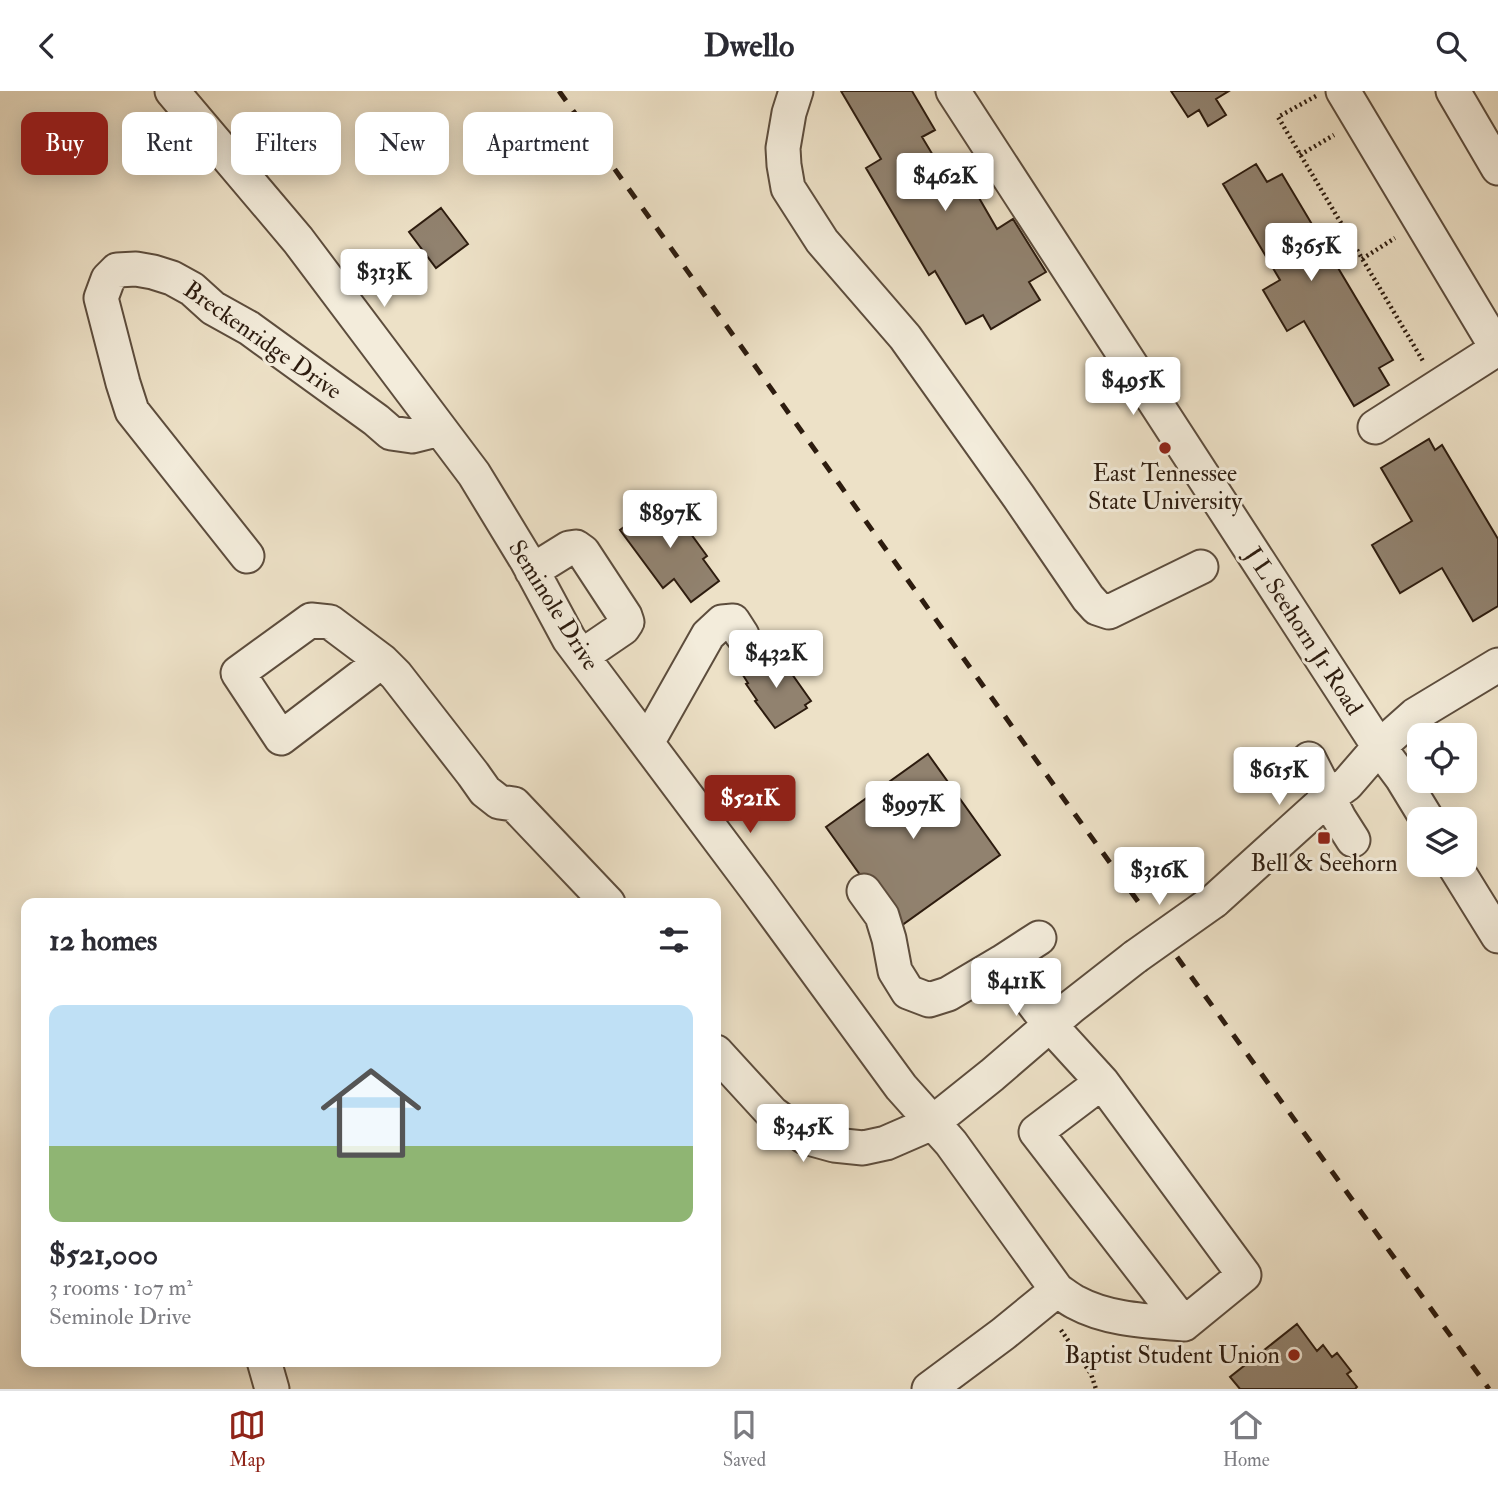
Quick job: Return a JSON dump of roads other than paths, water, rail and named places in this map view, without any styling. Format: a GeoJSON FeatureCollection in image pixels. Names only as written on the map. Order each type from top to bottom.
{"type":"FeatureCollection","features":[{"type":"Feature","properties":{"kind":"street","name":"Seminole Drive"},"geometry":{"type":"LineString","coordinates":[[172,91],[298,240],[474,474],[569,639],[831,989],[901,1087],[951,1143],[1048,1297]]}},
{"type":"Feature","properties":{"kind":"street"},"geometry":{"type":"LineString","coordinates":[[796,91],[783,148],[788,188],[822,241],[905,337],[1088,598],[1097,608],[1109,612],[1201,566]]}},
{"type":"Feature","properties":{"kind":"street","name":"J L Seehorn Jr Road"},"geometry":{"type":"LineString","coordinates":[[953,91],[1420,807]]}},
{"type":"Feature","properties":{"kind":"street"},"geometry":{"type":"LineString","coordinates":[[1343,91],[1498,349],[1375,427]]}},
{"type":"Feature","properties":{"kind":"street"},"geometry":{"type":"LineString","coordinates":[[1453,91],[1498,168]]}},
{"type":"Feature","properties":{"kind":"street","name":"Breckenridge Drive"},"geometry":{"type":"LineString","coordinates":[[247,557],[132,411],[101,298],[108,279],[117,270],[153,272],[192,289],[213,308],[248,328],[391,433],[412,436],[440,429]]}},
{"type":"Feature","properties":{"kind":"street"},"geometry":{"type":"LineString","coordinates":[[532,572],[569,548],[576,547],[583,552],[625,616],[623,628],[582,656]]}},
{"type":"Feature","properties":{"kind":"street"},"geometry":{"type":"LineString","coordinates":[[647,743],[708,635],[722,622],[733,621],[742,635]]}},
{"type":"Feature","properties":{"kind":"street"},"geometry":{"type":"LineString","coordinates":[[382,661],[485,791],[499,802],[514,804],[603,898]]}},
{"type":"Feature","properties":{"kind":"street"},"geometry":{"type":"LineString","coordinates":[[721,1058],[772,1114],[805,1136],[834,1145],[863,1148],[886,1143],[932,1123],[1135,957],[1214,901],[1329,797],[1347,784],[1379,747],[1415,715],[1498,665]]}},
{"type":"Feature","properties":{"kind":"street"},"geometry":{"type":"LineString","coordinates":[[1309,759],[1353,840]]}},
{"type":"Feature","properties":{"kind":"street"},"geometry":{"type":"LineString","coordinates":[[1461,877],[1498,936]]}},
{"type":"Feature","properties":{"kind":"street"},"geometry":{"type":"LineString","coordinates":[[864,891],[882,916],[895,971],[908,992],[929,1000],[948,994],[1039,938]]}},
{"type":"Feature","properties":{"kind":"street"},"geometry":{"type":"LineString","coordinates":[[929,1389],[1048,1297],[1077,1303],[1110,1315],[1184,1324],[1244,1275],[1102,1082],[1050,1025],[1002,962]]}},
{"type":"Feature","properties":{"kind":"street"},"geometry":{"type":"LineString","coordinates":[[1102,1082],[1036,1132],[1184,1324]]}},
{"type":"Feature","properties":{"kind":"street"},"geometry":{"type":"LineString","coordinates":[[266,1367],[272,1389]]}},
{"type":"Feature","properties":{"kind":"railway"},"geometry":{"type":"LineString","coordinates":[[559,91],[1142,907]]}},
{"type":"Feature","properties":{"kind":"railway"},"geometry":{"type":"LineString","coordinates":[[1177,957],[1489,1389]]}},
{"type":"Feature","properties":{"kind":"place","name":"East Tennessee State University"},"geometry":{"type":"Point","coordinates":[1165,448]}},
{"type":"Feature","properties":{"kind":"place","name":"Bell & Seehorn"},"geometry":{"type":"Point","coordinates":[1324,838]}},
{"type":"Feature","properties":{"kind":"place","name":"Baptist Student Union"},"geometry":{"type":"Point","coordinates":[1294,1355]}}]}
